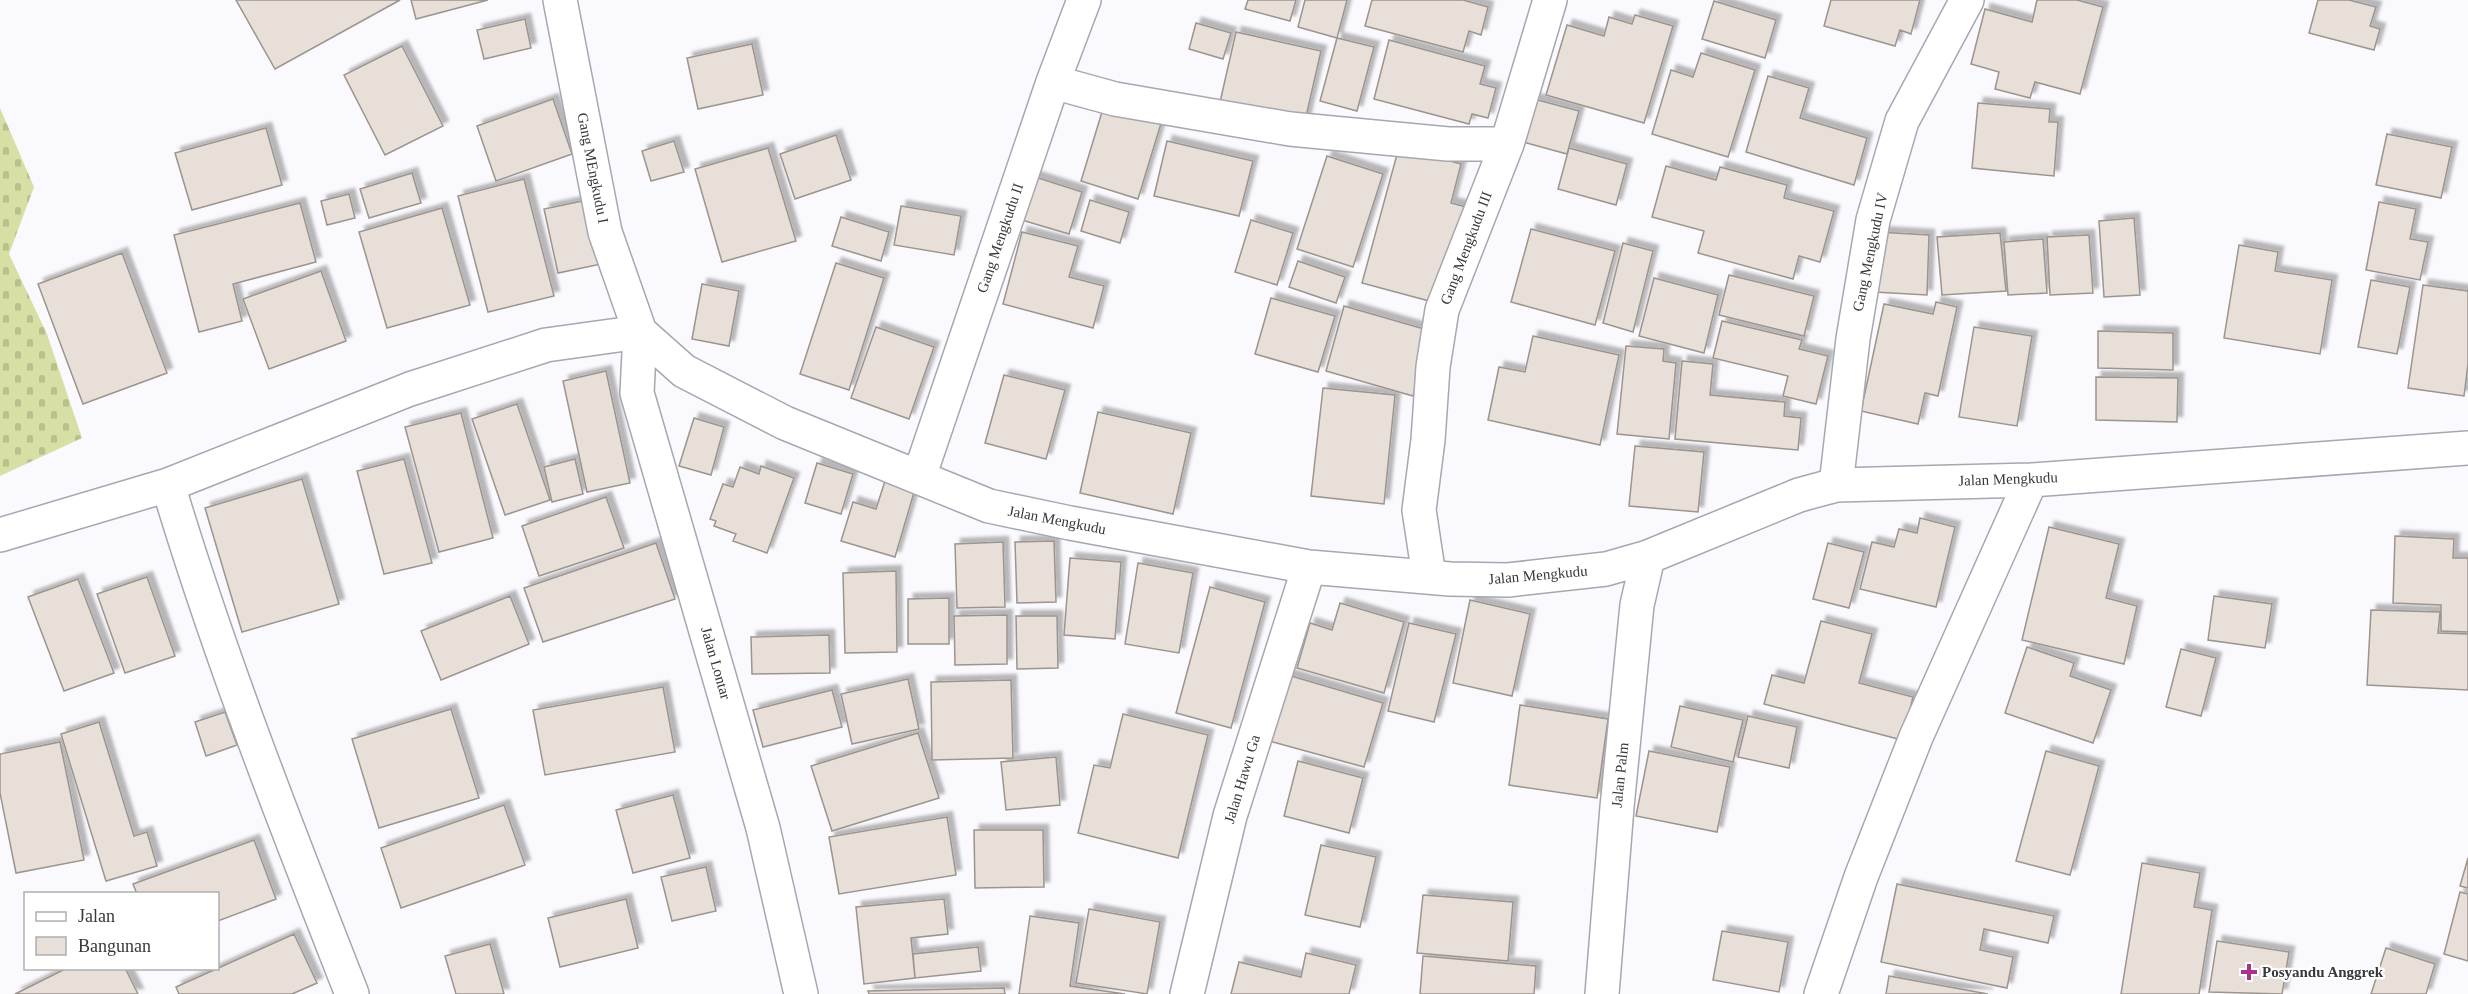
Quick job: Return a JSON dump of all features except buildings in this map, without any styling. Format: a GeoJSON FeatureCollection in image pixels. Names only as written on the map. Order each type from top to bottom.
{"type":"FeatureCollection","features":[{"type":"Feature","properties":{"kind":"street","name":"Gang MEngkudu I"},"geometry":{"type":"LineString","coordinates":[[560,0],[605,232],[640,333]]}},
{"type":"Feature","properties":{"kind":"street","name":"Gang Mengkudu II"},"geometry":{"type":"LineString","coordinates":[[919,477],[1053,82],[1084,0]]}},
{"type":"Feature","properties":{"kind":"street","name":"Gang Mengkudu IV"},"geometry":{"type":"LineString","coordinates":[[1836,485],[1852,339],[1873,220],[1902,121],[1967,0]]}},
{"type":"Feature","properties":{"kind":"street","name":"Gang Mengkudu III"},"geometry":{"type":"LineString","coordinates":[[1429,576],[1419,510],[1428,440],[1433,367],[1442,310],[1507,144],[1542,2]]}},
{"type":"Feature","properties":{"kind":"street"},"geometry":{"type":"LineString","coordinates":[[1053,82],[1115,99],[1290,129],[1448,144],[1507,144]]}},
{"type":"Feature","properties":{"kind":"street","name":"Jalan Mengkudu"},"geometry":{"type":"LineString","coordinates":[[640,333],[684,371],[785,423],[988,506],[1309,567],[1450,579],[1508,580],[1606,569],[1648,557],[1798,495],[1836,485],[2031,480],[2468,448]]}},
{"type":"Feature","properties":{"kind":"street"},"geometry":{"type":"LineString","coordinates":[[0,535],[168,485],[410,389],[546,345],[640,333]]}},
{"type":"Feature","properties":{"kind":"street","name":"Jalan Lontar"},"geometry":{"type":"LineString","coordinates":[[640,333],[637,393],[763,828],[801,994]]}},
{"type":"Feature","properties":{"kind":"street"},"geometry":{"type":"LineString","coordinates":[[1821,994],[1861,877],[1916,737],[2031,480]]}},
{"type":"Feature","properties":{"kind":"street"},"geometry":{"type":"LineString","coordinates":[[168,485],[196,576],[269,783],[352,994]]}},
{"type":"Feature","properties":{"kind":"street","name":"Jalan Palm"},"geometry":{"type":"LineString","coordinates":[[1602,994],[1617,807],[1636,617],[1648,557]]}},
{"type":"Feature","properties":{"kind":"street","name":"Jalan Hawu Ga"},"geometry":{"type":"LineString","coordinates":[[1187,994],[1230,816],[1309,567]]}},
{"type":"Feature","properties":{"kind":"green space"},"geometry":{"type":"Polygon","coordinates":[[[0,108],[34,187],[9,254],[47,334],[82,438],[0,476],[0,108]]]}},
{"type":"Feature","properties":{"kind":"place","name":"Posyandu Anggrek"},"geometry":{"type":"Point","coordinates":[2249,972]}}]}
